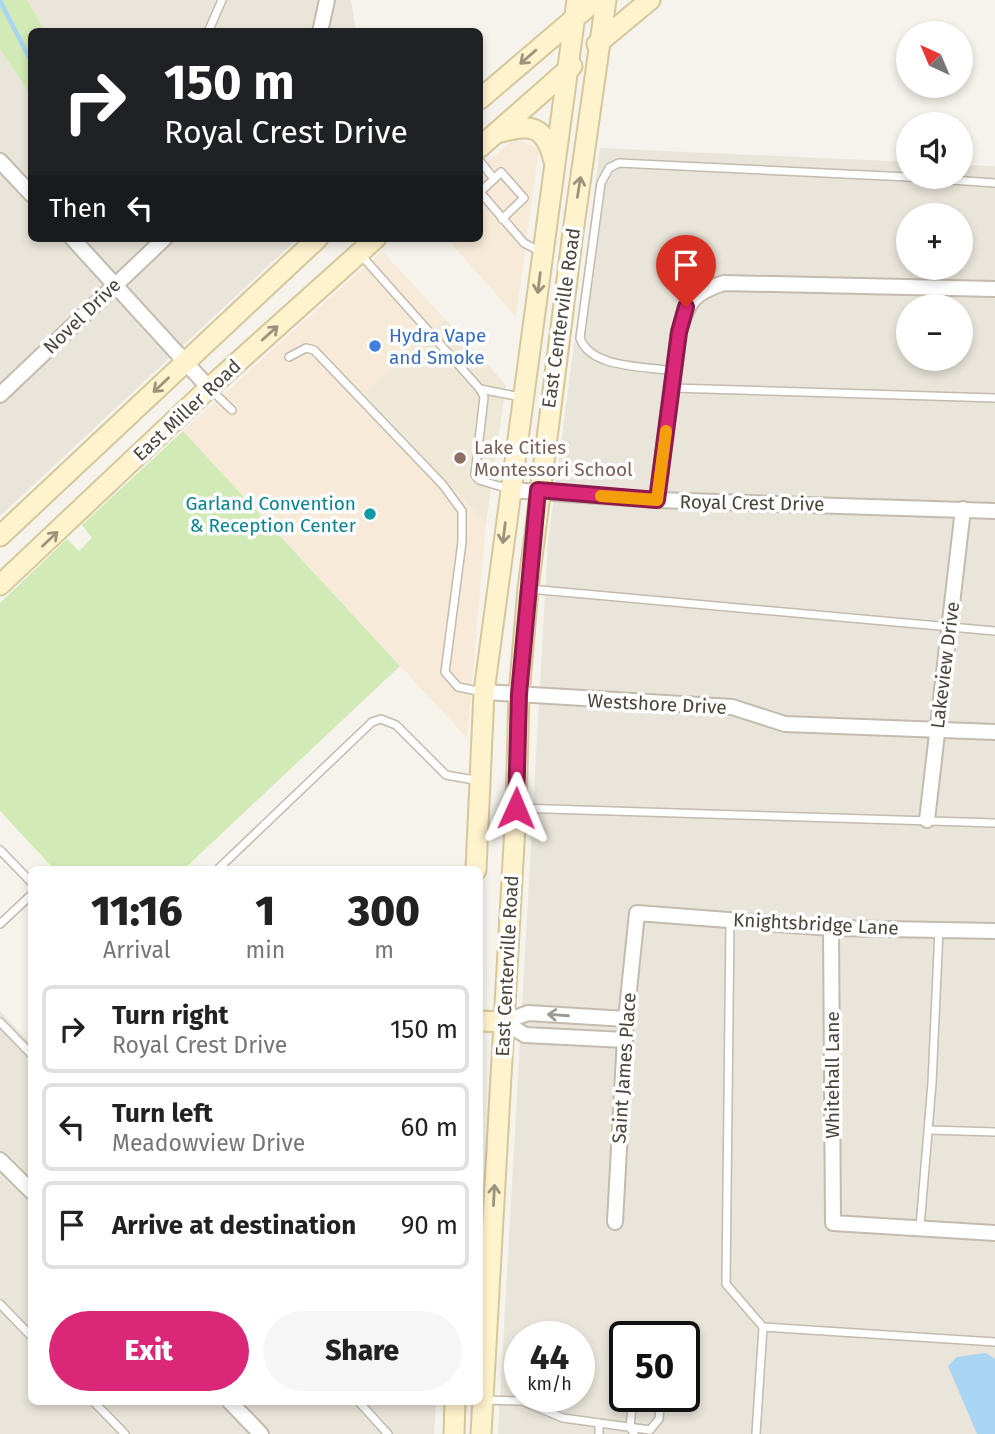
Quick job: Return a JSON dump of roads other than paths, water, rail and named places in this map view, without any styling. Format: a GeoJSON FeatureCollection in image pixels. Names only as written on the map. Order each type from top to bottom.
{"type":"FeatureCollection","features":[{"type":"Feature","properties":{"kind":"main road"},"geometry":{"type":"LineString","coordinates":[[483,96],[576,8],[596,0]]}},
{"type":"Feature","properties":{"kind":"main road","name":"East Centerville Road"},"geometry":{"type":"LineString","coordinates":[[483,1334],[486,1234],[503,1022],[516,808],[519,694],[528,589],[538,490],[606,0]]}},
{"type":"Feature","properties":{"kind":"main road"},"geometry":{"type":"LineString","coordinates":[[483,145],[650,0]]}},
{"type":"Feature","properties":{"kind":"main road","name":"East Centerville Road"},"geometry":{"type":"LineString","coordinates":[[476,866],[484,692],[576,8]]}},
{"type":"Feature","properties":{"kind":"main road"},"geometry":{"type":"LineString","coordinates":[[496,133],[516,127],[541,132],[549,140],[555,163]]}},
{"type":"Feature","properties":{"kind":"main road","name":"East Miller Road"},"geometry":{"type":"LineString","coordinates":[[0,536],[314,242]]}},
{"type":"Feature","properties":{"kind":"main road","name":"East Miller Road"},"geometry":{"type":"LineString","coordinates":[[0,585],[209,388],[371,242]]}},
{"type":"Feature","properties":{"kind":"main road"},"geometry":{"type":"LineString","coordinates":[[543,253],[569,256]]}},
{"type":"Feature","properties":{"kind":"main road"},"geometry":{"type":"LineString","coordinates":[[483,1021],[503,1022]]}},
{"type":"Feature","properties":{"kind":"main road"},"geometry":{"type":"LineString","coordinates":[[454,1434],[455,1405]]}},
{"type":"Feature","properties":{"kind":"main road","name":"East Centerville Road"},"geometry":{"type":"LineString","coordinates":[[481,1405],[481,1434]]}},
{"type":"Feature","properties":{"kind":"street"},"geometry":{"type":"LineString","coordinates":[[321,28],[327,0]]}},
{"type":"Feature","properties":{"kind":"street"},"geometry":{"type":"LineString","coordinates":[[0,161],[28,191]]}},
{"type":"Feature","properties":{"kind":"street"},"geometry":{"type":"LineString","coordinates":[[76,242],[209,388]]}},
{"type":"Feature","properties":{"kind":"street","name":"Novel Drive"},"geometry":{"type":"LineString","coordinates":[[0,395],[161,242]]}},
{"type":"Feature","properties":{"kind":"street"},"geometry":{"type":"LineString","coordinates":[[657,500],[671,388],[686,307],[701,290],[724,283],[995,289]]}},
{"type":"Feature","properties":{"kind":"street","name":"Royal Crest Drive"},"geometry":{"type":"LineString","coordinates":[[510,489],[657,500],[995,511]]}},
{"type":"Feature","properties":{"kind":"street","name":"Lakeview Drive"},"geometry":{"type":"LineString","coordinates":[[928,820],[963,509]]}},
{"type":"Feature","properties":{"kind":"street","name":"Westshore Drive"},"geometry":{"type":"LineString","coordinates":[[484,692],[732,707],[785,724],[995,732]]}},
{"type":"Feature","properties":{"kind":"street","name":"Knightsbridge Lane"},"geometry":{"type":"LineString","coordinates":[[637,913],[831,928],[995,931]]}},
{"type":"Feature","properties":{"kind":"street","name":"Saint James Place"},"geometry":{"type":"LineString","coordinates":[[615,1222],[626,1020],[637,913]]}},
{"type":"Feature","properties":{"kind":"street","name":"Whitehall Lane"},"geometry":{"type":"LineString","coordinates":[[831,928],[833,1223],[920,1227]]}},
{"type":"Feature","properties":{"kind":"street"},"geometry":{"type":"LineString","coordinates":[[503,1022],[528,1013],[626,1020]]}},
{"type":"Feature","properties":{"kind":"street"},"geometry":{"type":"LineString","coordinates":[[503,1022],[525,1035],[625,1040]]}},
{"type":"Feature","properties":{"kind":"street"},"geometry":{"type":"LineString","coordinates":[[0,1160],[28,1188]]}},
{"type":"Feature","properties":{"kind":"street"},"geometry":{"type":"LineString","coordinates":[[920,1227],[995,1233]]}},
{"type":"Feature","properties":{"kind":"street"},"geometry":{"type":"LineString","coordinates":[[233,1405],[261,1434]]}},
{"type":"Feature","properties":{"kind":"lane"},"geometry":{"type":"LineString","coordinates":[[210,28],[222,0]]}},
{"type":"Feature","properties":{"kind":"lane"},"geometry":{"type":"LineString","coordinates":[[674,371],[601,359],[583,348],[580,338],[601,183],[609,168],[619,163],[896,176]]}},
{"type":"Feature","properties":{"kind":"lane"},"geometry":{"type":"LineString","coordinates":[[483,165],[494,178]]}},
{"type":"Feature","properties":{"kind":"lane"},"geometry":{"type":"LineString","coordinates":[[483,189],[501,172],[524,198],[502,219]]}},
{"type":"Feature","properties":{"kind":"lane"},"geometry":{"type":"LineString","coordinates":[[973,181],[995,183]]}},
{"type":"Feature","properties":{"kind":"lane"},"geometry":{"type":"LineString","coordinates":[[483,196],[524,243],[543,253]]}},
{"type":"Feature","properties":{"kind":"lane"},"geometry":{"type":"LineString","coordinates":[[359,253],[480,389],[484,397],[475,475],[479,480],[510,489]]}},
{"type":"Feature","properties":{"kind":"lane"},"geometry":{"type":"LineString","coordinates":[[289,357],[306,348],[314,351],[443,485],[462,511],[461,542],[445,672],[458,687],[484,692]]}},
{"type":"Feature","properties":{"kind":"lane"},"geometry":{"type":"LineString","coordinates":[[209,388],[232,411]]}},
{"type":"Feature","properties":{"kind":"lane"},"geometry":{"type":"LineString","coordinates":[[671,388],[995,398]]}},
{"type":"Feature","properties":{"kind":"lane"},"geometry":{"type":"LineString","coordinates":[[480,389],[523,397]]}},
{"type":"Feature","properties":{"kind":"lane"},"geometry":{"type":"LineString","coordinates":[[528,589],[995,631]]}},
{"type":"Feature","properties":{"kind":"lane"},"geometry":{"type":"LineString","coordinates":[[221,866],[372,722],[381,719],[396,725],[446,775],[480,781]]}},
{"type":"Feature","properties":{"kind":"lane"},"geometry":{"type":"LineString","coordinates":[[516,808],[995,822]]}},
{"type":"Feature","properties":{"kind":"lane"},"geometry":{"type":"LineString","coordinates":[[0,850],[28,879]]}},
{"type":"Feature","properties":{"kind":"lane"},"geometry":{"type":"LineString","coordinates":[[0,924],[28,898]]}},
{"type":"Feature","properties":{"kind":"lane"},"geometry":{"type":"LineString","coordinates":[[730,920],[726,1284],[764,1327],[995,1342]]}},
{"type":"Feature","properties":{"kind":"lane"},"geometry":{"type":"LineString","coordinates":[[920,1227],[929,1130],[939,930]]}},
{"type":"Feature","properties":{"kind":"lane"},"geometry":{"type":"LineString","coordinates":[[0,1022],[28,1051]]}},
{"type":"Feature","properties":{"kind":"lane"},"geometry":{"type":"LineString","coordinates":[[929,1130],[995,1132]]}},
{"type":"Feature","properties":{"kind":"lane"},"geometry":{"type":"LineString","coordinates":[[0,1304],[28,1333]]}},
{"type":"Feature","properties":{"kind":"lane"},"geometry":{"type":"LineString","coordinates":[[757,1434],[764,1327]]}},
{"type":"Feature","properties":{"kind":"lane"},"geometry":{"type":"LineString","coordinates":[[483,1400],[522,1401],[563,1418],[632,1430],[650,1430],[656,1426],[658,1412]]}},
{"type":"Feature","properties":{"kind":"lane"},"geometry":{"type":"LineString","coordinates":[[97,1405],[125,1434]]}},
{"type":"Feature","properties":{"kind":"lane"},"geometry":{"type":"LineString","coordinates":[[362,1405],[388,1434]]}},
{"type":"Feature","properties":{"kind":"lane"},"geometry":{"type":"LineString","coordinates":[[632,1412],[632,1430]]}},
{"type":"Feature","properties":{"kind":"lane"},"geometry":{"type":"LineString","coordinates":[[598,1434],[599,1423]]}},
{"type":"Feature","properties":{"kind":"water"},"geometry":{"type":"Polygon","coordinates":[[[986,1353],[995,1359],[995,1434],[977,1434],[948,1366],[957,1357],[986,1353]]]}},
{"type":"Feature","properties":{"kind":"waterway"},"geometry":{"type":"LineString","coordinates":[[0,1],[28,55]]}},
{"type":"Feature","properties":{"kind":"place","name":"Hydra Vape and Smoke"},"geometry":{"type":"Point","coordinates":[375,346]}},
{"type":"Feature","properties":{"kind":"place","name":"Lake Cities Montessori School"},"geometry":{"type":"Point","coordinates":[460,458]}},
{"type":"Feature","properties":{"kind":"place","name":"Garland Convention & Reception Center"},"geometry":{"type":"Point","coordinates":[370,514]}}]}
